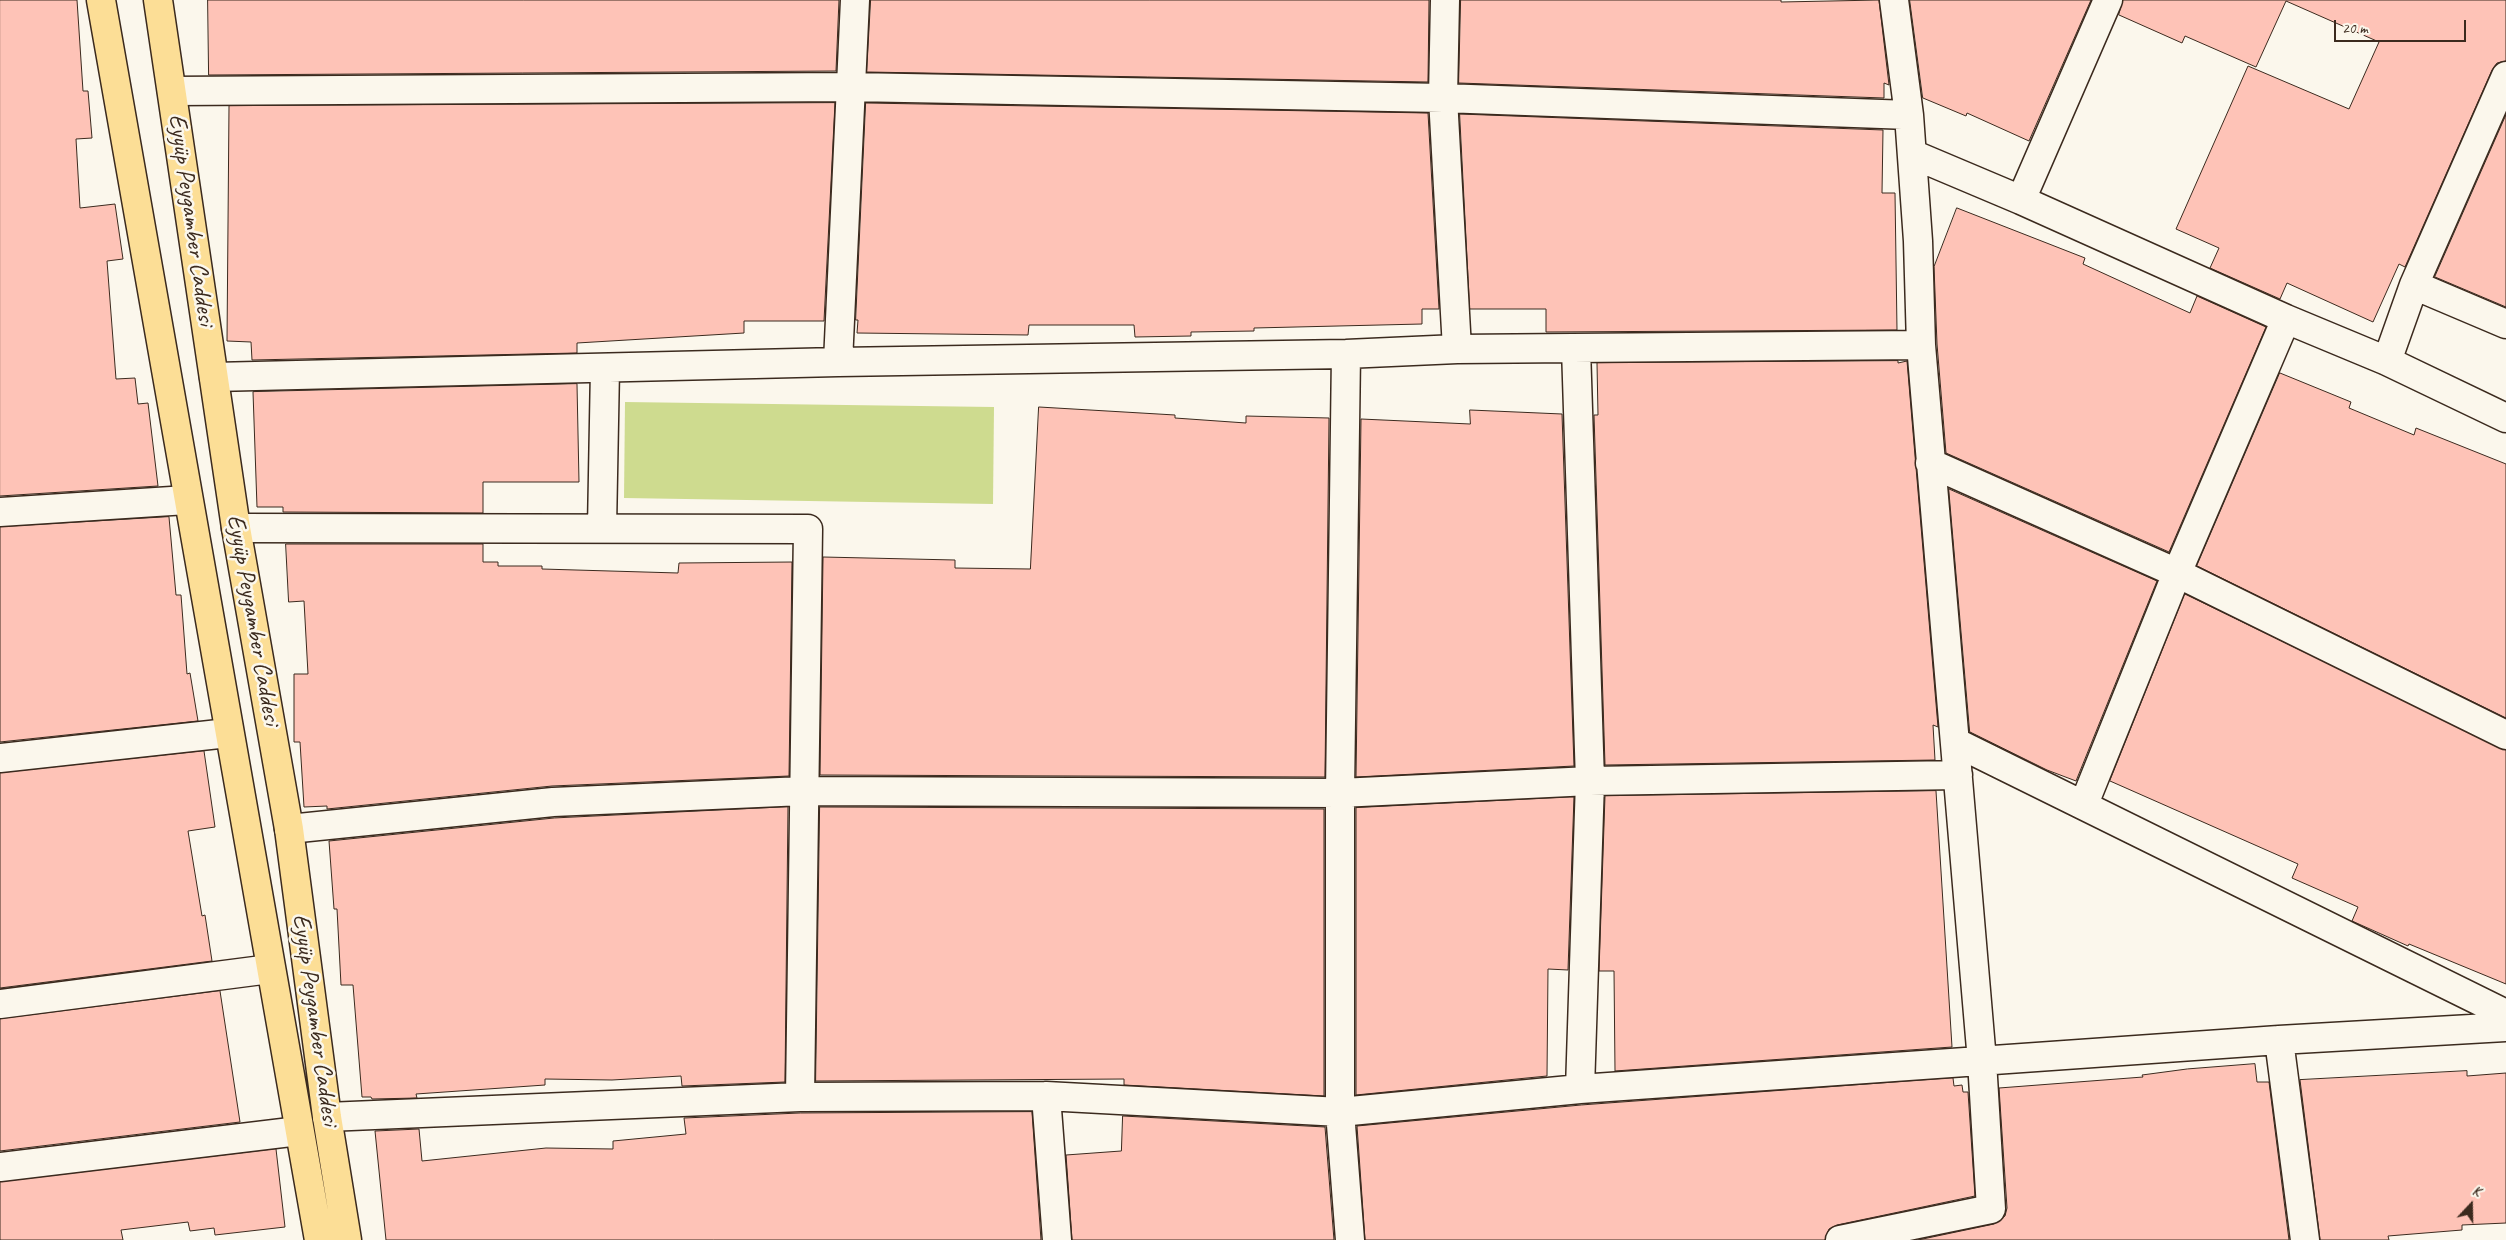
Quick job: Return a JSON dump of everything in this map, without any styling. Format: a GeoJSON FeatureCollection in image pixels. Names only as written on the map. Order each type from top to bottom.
{"type":"FeatureCollection","features":[{"type":"Feature","properties":{"kind":"main road"},"geometry":{"type":"LineString","coordinates":[[101,0],[187,500],[319,1240]]}},
{"type":"Feature","properties":{"kind":"main road","name":"Eyyüp Peygamber Caddesi"},"geometry":{"type":"LineString","coordinates":[[158,0],[236,528],[289,829],[327,1117],[347,1240]]}},
{"type":"Feature","properties":{"kind":"street"},"geometry":{"type":"LineString","coordinates":[[838,362],[855,0]]}},
{"type":"Feature","properties":{"kind":"street"},"geometry":{"type":"LineString","coordinates":[[1445,0],[1443,98],[1456,349]]}},
{"type":"Feature","properties":{"kind":"street"},"geometry":{"type":"LineString","coordinates":[[1840,1240],[1991,1209],[1982,1061],[1921,345],[1918,241],[1909,114],[1894,0]]}},
{"type":"Feature","properties":{"kind":"street"},"geometry":{"type":"LineString","coordinates":[[2021,200],[2108,0]]}},
{"type":"Feature","properties":{"kind":"street"},"geometry":{"type":"LineString","coordinates":[[2387,361],[2414,286],[2506,76]]}},
{"type":"Feature","properties":{"kind":"street"},"geometry":{"type":"LineString","coordinates":[[172,91],[851,87],[1443,98],[1909,114]]}},
{"type":"Feature","properties":{"kind":"street"},"geometry":{"type":"LineString","coordinates":[[1912,154],[2021,200],[2286,319],[2387,361],[2506,418]]}},
{"type":"Feature","properties":{"kind":"street"},"geometry":{"type":"LineString","coordinates":[[2414,286],[2506,324]]}},
{"type":"Feature","properties":{"kind":"street"},"geometry":{"type":"LineString","coordinates":[[2084,804],[2177,573],[2286,319]]}},
{"type":"Feature","properties":{"kind":"street"},"geometry":{"type":"LineString","coordinates":[[214,378],[838,362],[1346,354],[1456,349],[1921,345]]}},
{"type":"Feature","properties":{"kind":"street"},"geometry":{"type":"LineString","coordinates":[[1576,348],[1590,781],[1580,1090]]}},
{"type":"Feature","properties":{"kind":"street"},"geometry":{"type":"LineString","coordinates":[[1346,354],[1340,793],[1340,1112],[1350,1240]]}},
{"type":"Feature","properties":{"kind":"street"},"geometry":{"type":"LineString","coordinates":[[602,528],[605,368]]}},
{"type":"Feature","properties":{"kind":"street"},"geometry":{"type":"LineString","coordinates":[[1930,464],[2177,573],[2506,735]]}},
{"type":"Feature","properties":{"kind":"street"},"geometry":{"type":"LineString","coordinates":[[0,512],[187,500]]}},
{"type":"Feature","properties":{"kind":"street"},"geometry":{"type":"LineString","coordinates":[[236,528],[808,528],[800,1097]]}},
{"type":"Feature","properties":{"kind":"street"},"geometry":{"type":"LineString","coordinates":[[0,758],[228,733]]}},
{"type":"Feature","properties":{"kind":"street"},"geometry":{"type":"LineString","coordinates":[[1955,742],[2084,804],[2506,1014]]}},
{"type":"Feature","properties":{"kind":"street"},"geometry":{"type":"LineString","coordinates":[[289,829],[553,802],[803,791],[1340,793],[1590,781],[1958,775]]}},
{"type":"Feature","properties":{"kind":"street"},"geometry":{"type":"LineString","coordinates":[[0,1004],[270,969]]}},
{"type":"Feature","properties":{"kind":"street"},"geometry":{"type":"LineString","coordinates":[[327,1117],[800,1097],[1046,1096],[1340,1112],[1580,1090],[2279,1040],[2506,1027]]}},
{"type":"Feature","properties":{"kind":"street"},"geometry":{"type":"LineString","coordinates":[[2279,1040],[2305,1240]]}},
{"type":"Feature","properties":{"kind":"street"},"geometry":{"type":"LineString","coordinates":[[1046,1096],[1057,1240]]}},
{"type":"Feature","properties":{"kind":"street"},"geometry":{"type":"LineString","coordinates":[[0,1167],[299,1131]]}},
{"type":"Feature","properties":{"kind":"green space"},"geometry":{"type":"Polygon","coordinates":[[[625,402],[994,407],[993,504],[624,498],[625,402]]]}},
{"type":"Feature","properties":{"kind":"building"},"geometry":{"type":"Polygon","coordinates":[[[0,0],[77,0],[83,91],[88,91],[92,138],[76,139],[80,208],[115,204],[123,259],[107,261],[116,379],[135,378],[138,404],[148,403],[158,486],[0,496],[0,0]]]}},
{"type":"Feature","properties":{"kind":"building"},"geometry":{"type":"Polygon","coordinates":[[[208,0],[839,0],[836,71],[209,75],[208,0]]]}},
{"type":"Feature","properties":{"kind":"building"},"geometry":{"type":"Polygon","coordinates":[[[871,0],[1429,0],[1428,82],[867,72],[871,0]]]}},
{"type":"Feature","properties":{"kind":"building"},"geometry":{"type":"Polygon","coordinates":[[[1461,0],[1781,0],[1781,2],[1879,0],[1889,85],[1884,83],[1884,98],[1459,83],[1461,0]]]}},
{"type":"Feature","properties":{"kind":"building"},"geometry":{"type":"Polygon","coordinates":[[[1910,0],[2091,0],[2029,141],[1967,113],[1966,116],[1923,98],[1910,0]]]}},
{"type":"Feature","properties":{"kind":"building"},"geometry":{"type":"Polygon","coordinates":[[[2123,0],[2506,0],[2506,61],[2497,63],[2492,70],[2405,267],[2399,264],[2373,322],[2287,283],[2280,299],[2210,268],[2219,248],[2176,229],[2248,66],[2349,109],[2379,42],[2286,1],[2256,67],[2185,36],[2182,43],[2119,15],[2123,0]]]}},
{"type":"Feature","properties":{"kind":"building"},"geometry":{"type":"Polygon","coordinates":[[[835,103],[824,321],[744,321],[744,333],[577,343],[577,353],[252,360],[251,342],[227,341],[229,106],[835,103]]]}},
{"type":"Feature","properties":{"kind":"building"},"geometry":{"type":"Polygon","coordinates":[[[866,103],[1428,113],[1439,309],[1422,309],[1422,324],[1254,328],[1254,331],[1191,332],[1191,336],[1135,337],[1134,325],[1029,325],[1028,335],[857,333],[858,320],[856,320],[866,103]]]}},
{"type":"Feature","properties":{"kind":"building"},"geometry":{"type":"Polygon","coordinates":[[[1460,114],[1883,130],[1882,193],[1895,193],[1897,330],[1546,332],[1546,309],[1470,309],[1460,114]]]}},
{"type":"Feature","properties":{"kind":"building"},"geometry":{"type":"Polygon","coordinates":[[[2506,115],[2506,307],[2435,277],[2506,115]]]}},
{"type":"Feature","properties":{"kind":"building"},"geometry":{"type":"Polygon","coordinates":[[[1957,208],[2085,258],[2083,264],[2190,313],[2197,296],[2266,327],[2169,552],[1946,453],[1937,344],[1934,267],[1957,208]]]}},
{"type":"Feature","properties":{"kind":"building"},"geometry":{"type":"Polygon","coordinates":[[[1898,361],[1898,363],[1907,361],[1938,727],[1933,725],[1935,760],[1605,765],[1594,415],[1598,415],[1597,363],[1898,361]]]}},
{"type":"Feature","properties":{"kind":"building"},"geometry":{"type":"Polygon","coordinates":[[[2280,373],[2351,402],[2349,408],[2414,435],[2416,428],[2506,464],[2506,718],[2197,566],[2280,373]]]}},
{"type":"Feature","properties":{"kind":"building"},"geometry":{"type":"Polygon","coordinates":[[[577,384],[579,482],[483,482],[483,513],[283,512],[283,507],[257,507],[253,392],[577,384]]]}},
{"type":"Feature","properties":{"kind":"building"},"geometry":{"type":"Polygon","coordinates":[[[1039,407],[1175,415],[1175,418],[1246,423],[1246,416],[1329,418],[1325,777],[820,775],[823,557],[955,560],[955,568],[1030,569],[1039,407]]]}},
{"type":"Feature","properties":{"kind":"building"},"geometry":{"type":"Polygon","coordinates":[[[1470,410],[1562,414],[1574,766],[1356,777],[1361,419],[1470,424],[1470,410]]]}},
{"type":"Feature","properties":{"kind":"building"},"geometry":{"type":"Polygon","coordinates":[[[1949,489],[2157,581],[2076,781],[2047,770],[1970,732],[1949,489]]]}},
{"type":"Feature","properties":{"kind":"building"},"geometry":{"type":"Polygon","coordinates":[[[169,517],[176,595],[181,595],[187,674],[190,673],[198,721],[0,742],[0,527],[169,517]]]}},
{"type":"Feature","properties":{"kind":"building"},"geometry":{"type":"Polygon","coordinates":[[[286,544],[483,544],[483,562],[498,562],[498,566],[542,566],[542,569],[678,573],[679,563],[792,562],[789,776],[552,786],[327,809],[327,806],[304,807],[300,742],[294,742],[294,674],[308,674],[304,601],[289,602],[286,544]]]}},
{"type":"Feature","properties":{"kind":"building"},"geometry":{"type":"Polygon","coordinates":[[[2185,594],[2506,750],[2506,984],[2409,944],[2408,946],[2352,921],[2358,907],[2292,878],[2298,864],[2110,781],[2185,594]]]}},
{"type":"Feature","properties":{"kind":"building"},"geometry":{"type":"Polygon","coordinates":[[[204,751],[215,827],[188,831],[202,916],[205,915],[212,961],[0,988],[0,773],[204,751]]]}},
{"type":"Feature","properties":{"kind":"building"},"geometry":{"type":"Polygon","coordinates":[[[1936,791],[1952,1047],[1615,1071],[1614,971],[1599,971],[1605,796],[1936,791]]]}},
{"type":"Feature","properties":{"kind":"building"},"geometry":{"type":"Polygon","coordinates":[[[1574,797],[1568,970],[1548,969],[1547,1076],[1356,1095],[1356,808],[1574,797]]]}},
{"type":"Feature","properties":{"kind":"building"},"geometry":{"type":"Polygon","coordinates":[[[788,807],[785,1082],[682,1086],[681,1076],[612,1080],[545,1079],[545,1085],[416,1094],[417,1098],[372,1099],[371,1097],[362,1097],[353,985],[341,985],[337,909],[334,909],[329,841],[554,818],[788,807]]]}},
{"type":"Feature","properties":{"kind":"building"},"geometry":{"type":"Polygon","coordinates":[[[820,807],[1324,809],[1324,1096],[1124,1085],[1124,1079],[816,1081],[820,807]]]}},
{"type":"Feature","properties":{"kind":"building"},"geometry":{"type":"Polygon","coordinates":[[[220,991],[240,1122],[0,1151],[0,1019],[220,991]]]}},
{"type":"Feature","properties":{"kind":"building"},"geometry":{"type":"Polygon","coordinates":[[[2255,1064],[2257,1082],[2269,1082],[2289,1240],[1918,1240],[1994,1224],[2005,1216],[2007,1208],[1999,1088],[2143,1077],[2142,1075],[2187,1069],[2255,1064]]]}},
{"type":"Feature","properties":{"kind":"building"},"geometry":{"type":"Polygon","coordinates":[[[2467,1071],[2467,1076],[2506,1073],[2506,1223],[2462,1225],[2462,1230],[2388,1236],[2389,1240],[2320,1240],[2300,1080],[2467,1071]]]}},
{"type":"Feature","properties":{"kind":"building"},"geometry":{"type":"Polygon","coordinates":[[[1953,1078],[1954,1086],[1962,1085],[1963,1092],[1968,1092],[1975,1196],[1837,1225],[1829,1229],[1825,1240],[1365,1240],[1357,1126],[1581,1105],[1953,1078]]]}},
{"type":"Feature","properties":{"kind":"building"},"geometry":{"type":"Polygon","coordinates":[[[1032,1112],[1041,1240],[386,1240],[375,1131],[419,1129],[422,1161],[546,1148],[613,1149],[613,1141],[686,1134],[684,1118],[800,1113],[1032,1112]]]}},
{"type":"Feature","properties":{"kind":"building"},"geometry":{"type":"Polygon","coordinates":[[[1123,1116],[1325,1127],[1334,1240],[1072,1240],[1066,1155],[1121,1151],[1123,1116]]]}},
{"type":"Feature","properties":{"kind":"building"},"geometry":{"type":"Polygon","coordinates":[[[276,1149],[285,1227],[215,1235],[214,1228],[190,1231],[188,1222],[121,1230],[123,1240],[0,1240],[0,1182],[276,1149]]]}}]}
